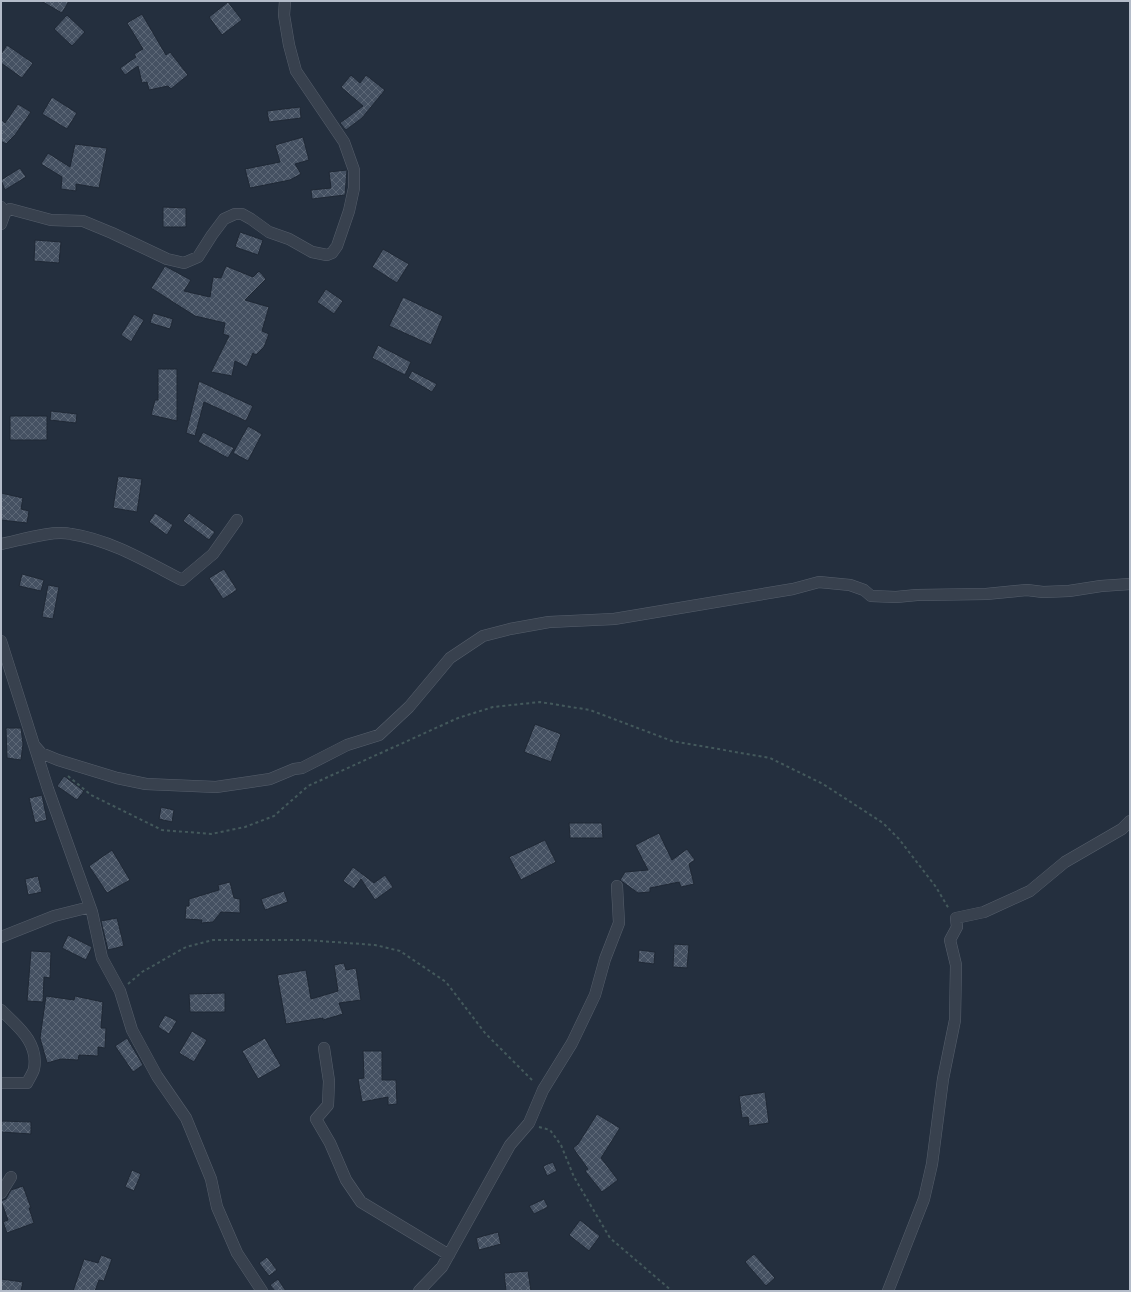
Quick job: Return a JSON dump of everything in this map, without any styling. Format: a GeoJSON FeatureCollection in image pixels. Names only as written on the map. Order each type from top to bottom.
{"type":"FeatureCollection","features":[{"type":"Feature","properties":{"kind":"street"},"geometry":{"type":"LineString","coordinates":[[2,215],[10,209],[51,220],[83,221],[112,232],[161,256],[184,263],[198,257],[224,219],[235,214],[242,214],[268,232],[289,239],[312,252],[327,255],[332,253],[337,246],[350,211],[354,188],[354,170],[344,142],[296,71],[284,15],[285,1]]}},
{"type":"Feature","properties":{"kind":"street"},"geometry":{"type":"LineString","coordinates":[[1,544],[49,535],[70,533],[120,548],[182,580],[213,554],[237,520]]}},
{"type":"Feature","properties":{"kind":"street"},"geometry":{"type":"LineString","coordinates":[[34,745],[41,753],[58,760],[117,778],[146,784],[216,787],[270,779],[302,768],[347,745],[379,735],[409,707],[450,658],[483,636],[510,629],[549,622],[614,618],[793,589],[819,582],[850,584],[864,590],[871,596],[896,597],[917,595],[986,594],[1028,590],[1043,592],[1069,591],[1101,586],[1130,584]]}},
{"type":"Feature","properties":{"kind":"street"},"geometry":{"type":"LineString","coordinates":[[1,641],[48,789],[90,907],[102,958],[120,991],[132,1030],[157,1076],[186,1118],[211,1179],[217,1207],[237,1253],[262,1291]]}},
{"type":"Feature","properties":{"kind":"street"},"geometry":{"type":"LineString","coordinates":[[888,1291],[924,1199],[932,1164],[944,1079],[955,1020],[956,965],[950,940],[957,927],[956,918],[984,912],[1030,891],[1065,862],[1122,829],[1130,821]]}},
{"type":"Feature","properties":{"kind":"street"},"geometry":{"type":"LineString","coordinates":[[419,1291],[442,1267],[510,1145],[529,1123],[543,1090],[572,1043],[595,995],[605,959],[619,923],[617,886]]}},
{"type":"Feature","properties":{"kind":"street"},"geometry":{"type":"LineString","coordinates":[[1,937],[54,916],[90,907]]}},
{"type":"Feature","properties":{"kind":"street"},"geometry":{"type":"LineString","coordinates":[[1,1010],[26,1035],[33,1051],[34,1069],[27,1083],[1,1083]]}},
{"type":"Feature","properties":{"kind":"street"},"geometry":{"type":"LineString","coordinates":[[324,1048],[329,1081],[328,1105],[316,1119],[330,1143],[346,1180],[361,1202],[449,1255]]}},
{"type":"Feature","properties":{"kind":"street"},"geometry":{"type":"LineString","coordinates":[[1,1193],[10,1177]]}},
{"type":"Feature","properties":{"kind":"path"},"geometry":{"type":"LineString","coordinates":[[58,760],[69,778],[91,795],[128,814],[162,830],[211,834],[245,827],[274,816],[308,786],[458,718],[493,707],[540,702],[590,710],[672,741],[770,758],[823,784],[883,824],[899,839],[936,887],[957,927]]}},
{"type":"Feature","properties":{"kind":"path"},"geometry":{"type":"LineString","coordinates":[[120,991],[142,972],[186,947],[213,940],[306,940],[375,945],[400,952],[446,982],[485,1033],[543,1090]]}},
{"type":"Feature","properties":{"kind":"path"},"geometry":{"type":"LineString","coordinates":[[529,1123],[550,1130],[561,1145],[574,1177],[610,1238],[672,1291]]}},
{"type":"Feature","properties":{"kind":"building"},"geometry":{"type":"Polygon","coordinates":[[[41,1],[69,1],[62,13],[41,1]]]}},
{"type":"Feature","properties":{"kind":"building"},"geometry":{"type":"Polygon","coordinates":[[[228,2],[242,20],[222,35],[209,17],[228,2]]]}},
{"type":"Feature","properties":{"kind":"building"},"geometry":{"type":"Polygon","coordinates":[[[142,14],[166,55],[170,52],[188,75],[171,89],[168,86],[149,90],[147,82],[142,83],[138,66],[125,75],[120,68],[136,57],[134,54],[143,49],[127,23],[142,14]]]}},
{"type":"Feature","properties":{"kind":"building"},"geometry":{"type":"Polygon","coordinates":[[[67,15],[85,32],[72,46],[54,29],[67,15]]]}},
{"type":"Feature","properties":{"kind":"building"},"geometry":{"type":"Polygon","coordinates":[[[7,45],[33,63],[22,78],[1,63],[1,54],[7,45]]]}},
{"type":"Feature","properties":{"kind":"building"},"geometry":{"type":"Polygon","coordinates":[[[351,75],[360,83],[366,75],[385,90],[362,118],[346,130],[340,123],[363,106],[341,87],[351,75]]]}},
{"type":"Feature","properties":{"kind":"building"},"geometry":{"type":"Polygon","coordinates":[[[52,97],[77,113],[67,129],[42,114],[52,97]]]}},
{"type":"Feature","properties":{"kind":"building"},"geometry":{"type":"Polygon","coordinates":[[[18,104],[31,112],[15,135],[6,144],[1,141],[1,119],[5,123],[18,104]]]}},
{"type":"Feature","properties":{"kind":"building"},"geometry":{"type":"Polygon","coordinates":[[[300,107],[301,118],[269,122],[267,111],[300,107]]]}},
{"type":"Feature","properties":{"kind":"building"},"geometry":{"type":"Polygon","coordinates":[[[303,137],[309,160],[295,164],[301,174],[290,180],[250,188],[245,169],[280,162],[275,145],[303,137]]]}},
{"type":"Feature","properties":{"kind":"building"},"geometry":{"type":"Polygon","coordinates":[[[75,144],[107,148],[99,188],[76,184],[76,191],[61,189],[62,177],[41,164],[48,153],[70,167],[75,144]]]}},
{"type":"Feature","properties":{"kind":"building"},"geometry":{"type":"Polygon","coordinates":[[[20,168],[26,177],[5,190],[1,180],[20,168]]]}},
{"type":"Feature","properties":{"kind":"building"},"geometry":{"type":"Polygon","coordinates":[[[347,170],[345,195],[312,199],[311,190],[331,188],[329,172],[347,170]]]}},
{"type":"Feature","properties":{"kind":"building"},"geometry":{"type":"Polygon","coordinates":[[[163,207],[186,208],[186,227],[163,227],[163,207]]]}},
{"type":"Feature","properties":{"kind":"building"},"geometry":{"type":"Polygon","coordinates":[[[240,232],[263,240],[258,255],[235,247],[240,232]]]}},
{"type":"Feature","properties":{"kind":"building"},"geometry":{"type":"Polygon","coordinates":[[[35,240],[61,242],[59,263],[34,261],[35,240]]]}},
{"type":"Feature","properties":{"kind":"building"},"geometry":{"type":"Polygon","coordinates":[[[383,249],[409,264],[397,283],[372,267],[383,249]]]}},
{"type":"Feature","properties":{"kind":"building"},"geometry":{"type":"Polygon","coordinates":[[[165,266],[191,280],[184,291],[210,297],[213,277],[221,278],[226,266],[253,277],[259,271],[266,279],[245,300],[269,307],[262,331],[269,334],[264,347],[256,355],[253,353],[247,367],[235,361],[232,376],[211,372],[229,336],[223,334],[225,323],[195,316],[151,288],[165,266]]]}},
{"type":"Feature","properties":{"kind":"building"},"geometry":{"type":"Polygon","coordinates":[[[326,289],[343,301],[334,314],[317,302],[326,289]]]}},
{"type":"Feature","properties":{"kind":"building"},"geometry":{"type":"Polygon","coordinates":[[[403,297],[443,316],[431,345],[389,326],[403,297]]]}},
{"type":"Feature","properties":{"kind":"building"},"geometry":{"type":"Polygon","coordinates":[[[153,313],[173,319],[170,329],[150,323],[153,313]]]}},
{"type":"Feature","properties":{"kind":"building"},"geometry":{"type":"Polygon","coordinates":[[[134,314],[144,320],[131,342],[121,335],[134,314]]]}},
{"type":"Feature","properties":{"kind":"building"},"geometry":{"type":"Polygon","coordinates":[[[378,345],[411,362],[405,375],[372,358],[378,345]]]}},
{"type":"Feature","properties":{"kind":"building"},"geometry":{"type":"Polygon","coordinates":[[[158,369],[177,369],[177,421],[151,415],[155,400],[158,400],[158,369]]]}},
{"type":"Feature","properties":{"kind":"building"},"geometry":{"type":"Polygon","coordinates":[[[412,371],[437,384],[432,392],[408,378],[412,371]]]}},
{"type":"Feature","properties":{"kind":"building"},"geometry":{"type":"Polygon","coordinates":[[[199,381],[253,406],[246,421],[204,402],[195,436],[186,433],[199,381]]]}},
{"type":"Feature","properties":{"kind":"building"},"geometry":{"type":"Polygon","coordinates":[[[51,411],[77,414],[76,423],[50,420],[51,411]]]}},
{"type":"Feature","properties":{"kind":"building"},"geometry":{"type":"Polygon","coordinates":[[[10,416],[47,416],[47,440],[10,440],[10,416]]]}},
{"type":"Feature","properties":{"kind":"building"},"geometry":{"type":"Polygon","coordinates":[[[248,426],[262,434],[248,461],[233,453],[248,426]]]}},
{"type":"Feature","properties":{"kind":"building"},"geometry":{"type":"Polygon","coordinates":[[[203,432],[234,448],[228,458],[198,442],[203,432]]]}},
{"type":"Feature","properties":{"kind":"building"},"geometry":{"type":"Polygon","coordinates":[[[118,476],[142,479],[137,512],[113,508],[118,476]]]}},
{"type":"Feature","properties":{"kind":"building"},"geometry":{"type":"Polygon","coordinates":[[[1,493],[23,498],[21,509],[29,511],[27,523],[1,520],[1,493]]]}},
{"type":"Feature","properties":{"kind":"building"},"geometry":{"type":"Polygon","coordinates":[[[155,513],[173,525],[167,535],[149,522],[155,513]]]}},
{"type":"Feature","properties":{"kind":"building"},"geometry":{"type":"Polygon","coordinates":[[[189,513],[215,532],[209,540],[183,521],[189,513]]]}},
{"type":"Feature","properties":{"kind":"building"},"geometry":{"type":"Polygon","coordinates":[[[224,569],[237,590],[223,599],[209,578],[224,569]]]}},
{"type":"Feature","properties":{"kind":"building"},"geometry":{"type":"Polygon","coordinates":[[[22,574],[44,580],[41,591],[19,586],[22,574]]]}},
{"type":"Feature","properties":{"kind":"building"},"geometry":{"type":"Polygon","coordinates":[[[48,585],[59,587],[53,619],[42,617],[48,585]]]}},
{"type":"Feature","properties":{"kind":"building"},"geometry":{"type":"Polygon","coordinates":[[[535,724],[561,734],[551,762],[524,752],[535,724]]]}},
{"type":"Feature","properties":{"kind":"building"},"geometry":{"type":"Polygon","coordinates":[[[6,728],[21,728],[23,744],[21,760],[7,758],[6,728]]]}},
{"type":"Feature","properties":{"kind":"building"},"geometry":{"type":"Polygon","coordinates":[[[64,776],[84,791],[77,800],[57,786],[64,776]]]}},
{"type":"Feature","properties":{"kind":"building"},"geometry":{"type":"Polygon","coordinates":[[[42,795],[47,820],[35,823],[29,798],[42,795]]]}},
{"type":"Feature","properties":{"kind":"building"},"geometry":{"type":"Polygon","coordinates":[[[161,807],[174,810],[172,822],[159,819],[161,807]]]}},
{"type":"Feature","properties":{"kind":"building"},"geometry":{"type":"Polygon","coordinates":[[[569,823],[602,823],[603,838],[570,838],[569,823]]]}},
{"type":"Feature","properties":{"kind":"building"},"geometry":{"type":"Polygon","coordinates":[[[659,833],[672,860],[687,849],[695,860],[689,864],[694,884],[681,887],[679,882],[650,888],[650,892],[638,893],[620,880],[625,872],[648,870],[635,845],[659,833]]]}},
{"type":"Feature","properties":{"kind":"building"},"geometry":{"type":"Polygon","coordinates":[[[545,840],[556,862],[521,880],[509,857],[545,840]]]}},
{"type":"Feature","properties":{"kind":"building"},"geometry":{"type":"Polygon","coordinates":[[[112,850],[130,880],[107,893],[89,866],[112,850]]]}},
{"type":"Feature","properties":{"kind":"building"},"geometry":{"type":"Polygon","coordinates":[[[353,867],[374,883],[385,875],[393,887],[375,900],[361,879],[354,889],[343,881],[353,867]]]}},
{"type":"Feature","properties":{"kind":"building"},"geometry":{"type":"Polygon","coordinates":[[[38,876],[42,892],[28,895],[25,879],[38,876]]]}},
{"type":"Feature","properties":{"kind":"building"},"geometry":{"type":"Polygon","coordinates":[[[230,882],[234,898],[240,899],[240,913],[221,912],[213,922],[201,923],[202,920],[185,919],[186,906],[189,906],[189,899],[219,890],[218,885],[230,882]]]}},
{"type":"Feature","properties":{"kind":"building"},"geometry":{"type":"Polygon","coordinates":[[[284,891],[288,902],[265,910],[261,899],[284,891]]]}},
{"type":"Feature","properties":{"kind":"building"},"geometry":{"type":"Polygon","coordinates":[[[117,918],[124,946],[108,950],[101,921],[117,918]]]}},
{"type":"Feature","properties":{"kind":"building"},"geometry":{"type":"Polygon","coordinates":[[[68,935],[92,947],[86,960],[62,948],[68,935]]]}},
{"type":"Feature","properties":{"kind":"building"},"geometry":{"type":"Polygon","coordinates":[[[674,944],[689,945],[687,968],[673,967],[674,944]]]}},
{"type":"Feature","properties":{"kind":"building"},"geometry":{"type":"Polygon","coordinates":[[[639,950],[655,952],[654,964],[638,962],[639,950]]]}},
{"type":"Feature","properties":{"kind":"building"},"geometry":{"type":"Polygon","coordinates":[[[31,951],[51,952],[50,978],[44,977],[43,1002],[27,1001],[31,951]]]}},
{"type":"Feature","properties":{"kind":"building"},"geometry":{"type":"Polygon","coordinates":[[[344,963],[346,970],[356,968],[361,1000],[339,1003],[343,1014],[323,1020],[323,1018],[286,1024],[277,975],[306,970],[311,999],[338,991],[334,965],[344,963]]]}},
{"type":"Feature","properties":{"kind":"building"},"geometry":{"type":"Polygon","coordinates":[[[225,993],[225,1012],[190,1012],[189,994],[225,993]]]}},
{"type":"Feature","properties":{"kind":"building"},"geometry":{"type":"Polygon","coordinates":[[[46,996],[74,1000],[75,996],[103,1002],[101,1028],[106,1028],[105,1048],[98,1047],[98,1056],[79,1055],[78,1060],[61,1059],[47,1063],[40,1038],[46,996]]]}},
{"type":"Feature","properties":{"kind":"building"},"geometry":{"type":"Polygon","coordinates":[[[165,1015],[177,1021],[169,1034],[158,1027],[165,1015]]]}},
{"type":"Feature","properties":{"kind":"building"},"geometry":{"type":"Polygon","coordinates":[[[192,1031],[207,1040],[194,1062],[179,1053],[192,1031]]]}},
{"type":"Feature","properties":{"kind":"building"},"geometry":{"type":"Polygon","coordinates":[[[127,1038],[143,1065],[133,1072],[115,1046],[127,1038]]]}},
{"type":"Feature","properties":{"kind":"building"},"geometry":{"type":"Polygon","coordinates":[[[265,1038],[281,1066],[258,1079],[242,1051],[265,1038]]]}},
{"type":"Feature","properties":{"kind":"building"},"geometry":{"type":"Polygon","coordinates":[[[363,1051],[382,1051],[382,1080],[396,1080],[397,1104],[388,1105],[388,1097],[362,1102],[358,1079],[364,1078],[363,1051]]]}},
{"type":"Feature","properties":{"kind":"building"},"geometry":{"type":"Polygon","coordinates":[[[765,1092],[769,1123],[749,1126],[748,1117],[742,1118],[739,1096],[765,1092]]]}},
{"type":"Feature","properties":{"kind":"building"},"geometry":{"type":"Polygon","coordinates":[[[597,1114],[620,1128],[601,1158],[618,1180],[602,1192],[585,1171],[588,1169],[573,1148],[578,1144],[597,1114]]]}},
{"type":"Feature","properties":{"kind":"building"},"geometry":{"type":"Polygon","coordinates":[[[2,1121],[31,1122],[31,1134],[1,1132],[2,1121]]]}},
{"type":"Feature","properties":{"kind":"building"},"geometry":{"type":"Polygon","coordinates":[[[553,1162],[557,1171],[547,1176],[543,1166],[553,1162]]]}},
{"type":"Feature","properties":{"kind":"building"},"geometry":{"type":"Polygon","coordinates":[[[132,1170],[141,1174],[134,1191],[125,1187],[132,1170]]]}},
{"type":"Feature","properties":{"kind":"building"},"geometry":{"type":"Polygon","coordinates":[[[23,1186],[31,1208],[29,1208],[34,1223],[7,1233],[3,1222],[8,1220],[1,1201],[6,1199],[11,1190],[23,1186]]]}},
{"type":"Feature","properties":{"kind":"building"},"geometry":{"type":"Polygon","coordinates":[[[544,1199],[548,1207],[534,1214],[529,1206],[544,1199]]]}},
{"type":"Feature","properties":{"kind":"building"},"geometry":{"type":"Polygon","coordinates":[[[580,1220],[600,1236],[589,1251],[569,1235],[580,1220]]]}},
{"type":"Feature","properties":{"kind":"building"},"geometry":{"type":"Polygon","coordinates":[[[498,1232],[501,1244],[479,1250],[476,1238],[498,1232]]]}},
{"type":"Feature","properties":{"kind":"building"},"geometry":{"type":"Polygon","coordinates":[[[754,1254],[775,1278],[766,1286],[745,1262],[754,1254]]]}},
{"type":"Feature","properties":{"kind":"building"},"geometry":{"type":"Polygon","coordinates":[[[101,1255],[112,1259],[104,1281],[99,1280],[95,1291],[73,1291],[84,1259],[98,1263],[101,1255]]]}},
{"type":"Feature","properties":{"kind":"building"},"geometry":{"type":"Polygon","coordinates":[[[267,1257],[277,1270],[269,1276],[259,1263],[267,1257]]]}},
{"type":"Feature","properties":{"kind":"building"},"geometry":{"type":"Polygon","coordinates":[[[528,1271],[531,1291],[506,1291],[504,1273],[528,1271]]]}},
{"type":"Feature","properties":{"kind":"building"},"geometry":{"type":"Polygon","coordinates":[[[1,1279],[23,1282],[21,1291],[1,1291],[1,1279]]]}},
{"type":"Feature","properties":{"kind":"building"},"geometry":{"type":"Polygon","coordinates":[[[278,1279],[286,1291],[275,1291],[270,1285],[278,1279]]]}}]}
